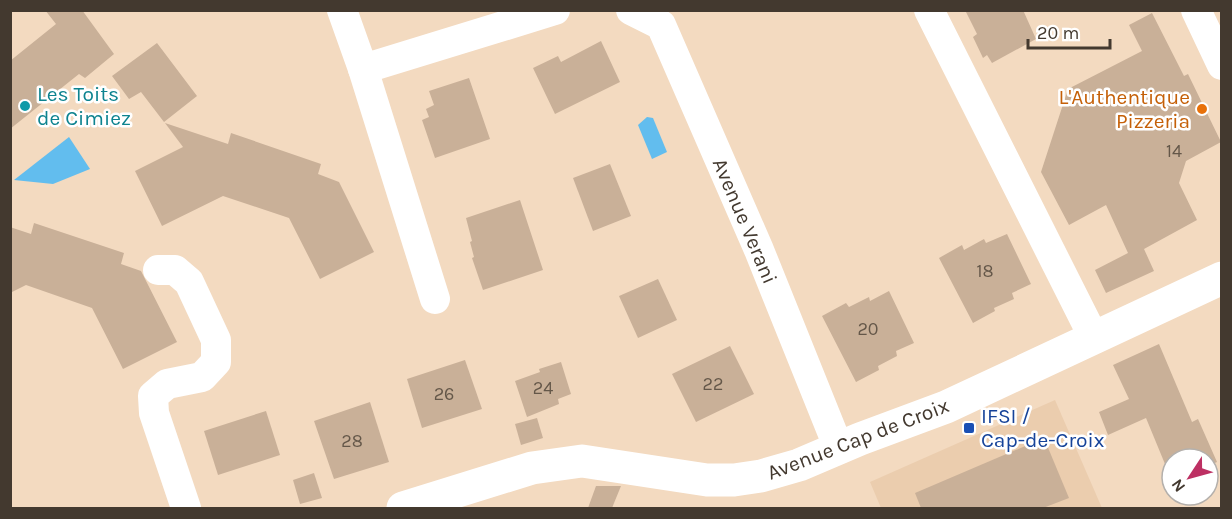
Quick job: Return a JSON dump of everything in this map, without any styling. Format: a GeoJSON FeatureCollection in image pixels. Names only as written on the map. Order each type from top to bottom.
{"type":"FeatureCollection","features":[{"type":"Feature","properties":{"kind":"street"},"geometry":{"type":"LineString","coordinates":[[342,10],[363,69],[435,298]]}},
{"type":"Feature","properties":{"kind":"street"},"geometry":{"type":"LineString","coordinates":[[363,69],[555,10]]}},
{"type":"Feature","properties":{"kind":"street","name":"Avenue Verani"},"geometry":{"type":"LineString","coordinates":[[631,10],[661,25],[759,250],[839,449]]}},
{"type":"Feature","properties":{"kind":"street"},"geometry":{"type":"LineString","coordinates":[[929,10],[1094,338]]}},
{"type":"Feature","properties":{"kind":"street"},"geometry":{"type":"LineString","coordinates":[[1196,10],[1221,65]]}},
{"type":"Feature","properties":{"kind":"street"},"geometry":{"type":"LineString","coordinates":[[158,270],[175,270],[189,282],[216,340],[216,362],[202,377],[167,384],[153,396],[154,414],[186,508]]}},
{"type":"Feature","properties":{"kind":"street","name":"Avenue Cap de Croix"},"geometry":{"type":"LineString","coordinates":[[403,508],[532,468],[582,461],[707,480],[734,480],[790,468],[946,407],[1221,278]]}},
{"type":"Feature","properties":{"kind":"shaded area"},"geometry":{"type":"Polygon","coordinates":[[[1055,400],[1102,508],[881,508],[870,482],[1055,400]]]}},
{"type":"Feature","properties":{"kind":"water"},"geometry":{"type":"Polygon","coordinates":[[[647,117],[653,118],[667,152],[652,159],[638,125],[647,117]]]}},
{"type":"Feature","properties":{"kind":"water"},"geometry":{"type":"Polygon","coordinates":[[[69,137],[90,169],[53,184],[14,180],[69,137]]]}},
{"type":"Feature","properties":{"kind":"building"},"geometry":{"type":"Polygon","coordinates":[[[45,10],[82,10],[114,54],[85,78],[79,74],[10,129],[10,61],[56,24],[45,10]]]}},
{"type":"Feature","properties":{"kind":"building"},"geometry":{"type":"Polygon","coordinates":[[[965,10],[1023,10],[1036,39],[992,63],[987,55],[983,58],[973,37],[977,34],[965,10]]]}},
{"type":"Feature","properties":{"kind":"building"},"geometry":{"type":"Polygon","coordinates":[[[1152,13],[1184,76],[1188,74],[1221,142],[1186,161],[1179,183],[1197,220],[1144,249],[1154,271],[1106,293],[1095,270],[1128,253],[1106,205],[1069,225],[1041,172],[1068,89],[1142,51],[1129,25],[1152,13]]]}},
{"type":"Feature","properties":{"kind":"building"},"geometry":{"type":"Polygon","coordinates":[[[601,41],[620,82],[555,114],[533,68],[558,56],[561,62],[601,41]]]}},
{"type":"Feature","properties":{"kind":"building"},"geometry":{"type":"Polygon","coordinates":[[[157,43],[197,96],[164,122],[141,92],[129,99],[112,76],[157,43]]]}},
{"type":"Feature","properties":{"kind":"building"},"geometry":{"type":"Polygon","coordinates":[[[469,78],[490,139],[435,158],[422,120],[429,117],[426,109],[434,105],[429,91],[469,78]]]}},
{"type":"Feature","properties":{"kind":"building"},"geometry":{"type":"Polygon","coordinates":[[[165,123],[228,144],[231,133],[321,164],[318,174],[339,182],[374,252],[320,279],[289,218],[223,196],[162,226],[135,171],[183,147],[165,123]]]}},
{"type":"Feature","properties":{"kind":"building"},"geometry":{"type":"Polygon","coordinates":[[[610,164],[631,216],[593,231],[573,178],[610,164]]]}},
{"type":"Feature","properties":{"kind":"building"},"geometry":{"type":"Polygon","coordinates":[[[520,200],[543,270],[483,290],[472,258],[474,257],[470,242],[472,241],[466,218],[520,200]]]}},
{"type":"Feature","properties":{"kind":"building"},"geometry":{"type":"Polygon","coordinates":[[[34,223],[124,253],[121,264],[141,271],[177,342],[123,369],[92,308],[26,285],[10,293],[10,227],[31,234],[34,223]]]}},
{"type":"Feature","properties":{"kind":"building"},"geometry":{"type":"Polygon","coordinates":[[[1007,234],[1031,284],[1012,293],[1014,299],[994,308],[995,311],[973,323],[939,258],[962,245],[964,250],[984,239],[986,243],[1007,234]]]}},
{"type":"Feature","properties":{"kind":"building"},"geometry":{"type":"Polygon","coordinates":[[[658,279],[677,320],[638,338],[619,296],[658,279]]]}},
{"type":"Feature","properties":{"kind":"building"},"geometry":{"type":"Polygon","coordinates":[[[889,291],[914,343],[896,351],[897,356],[878,366],[879,370],[856,382],[822,316],[846,303],[849,307],[869,297],[870,301],[889,291]]]}},
{"type":"Feature","properties":{"kind":"building"},"geometry":{"type":"Polygon","coordinates":[[[1159,344],[1192,422],[1198,419],[1210,447],[1160,447],[1160,452],[1146,418],[1108,435],[1099,412],[1129,399],[1113,365],[1159,344]]]}},
{"type":"Feature","properties":{"kind":"building"},"geometry":{"type":"Polygon","coordinates":[[[730,346],[754,394],[696,422],[672,374],[730,346]]]}},
{"type":"Feature","properties":{"kind":"building"},"geometry":{"type":"Polygon","coordinates":[[[465,360],[482,409],[422,428],[407,379],[465,360]]]}},
{"type":"Feature","properties":{"kind":"building"},"geometry":{"type":"Polygon","coordinates":[[[561,362],[571,394],[558,399],[559,404],[527,417],[515,381],[540,372],[539,369],[561,362]]]}},
{"type":"Feature","properties":{"kind":"building"},"geometry":{"type":"Polygon","coordinates":[[[370,402],[389,462],[334,479],[314,421],[370,402]]]}},
{"type":"Feature","properties":{"kind":"building"},"geometry":{"type":"Polygon","coordinates":[[[266,411],[280,455],[218,475],[204,431],[266,411]]]}},
{"type":"Feature","properties":{"kind":"building"},"geometry":{"type":"Polygon","coordinates":[[[537,418],[543,438],[521,445],[515,424],[537,418]]]}},
{"type":"Feature","properties":{"kind":"building"},"geometry":{"type":"Polygon","coordinates":[[[1044,438],[1069,498],[1043,508],[921,508],[915,493],[1044,438]]]}},
{"type":"Feature","properties":{"kind":"building"},"geometry":{"type":"Polygon","coordinates":[[[314,473],[322,498],[300,504],[293,480],[314,473]]]}},
{"type":"Feature","properties":{"kind":"building"},"geometry":{"type":"Polygon","coordinates":[[[596,486],[621,486],[612,508],[588,508],[596,486]]]}},
{"type":"Feature","properties":{"kind":"place","name":"Les Toits de Cimiez"},"geometry":{"type":"Point","coordinates":[25,106]}},
{"type":"Feature","properties":{"kind":"place","name":"L'Authentique Pizzeria"},"geometry":{"type":"Point","coordinates":[1202,109]}},
{"type":"Feature","properties":{"kind":"place","name":"IFSI / Cap-de-Croix"},"geometry":{"type":"Point","coordinates":[969,428]}}]}
